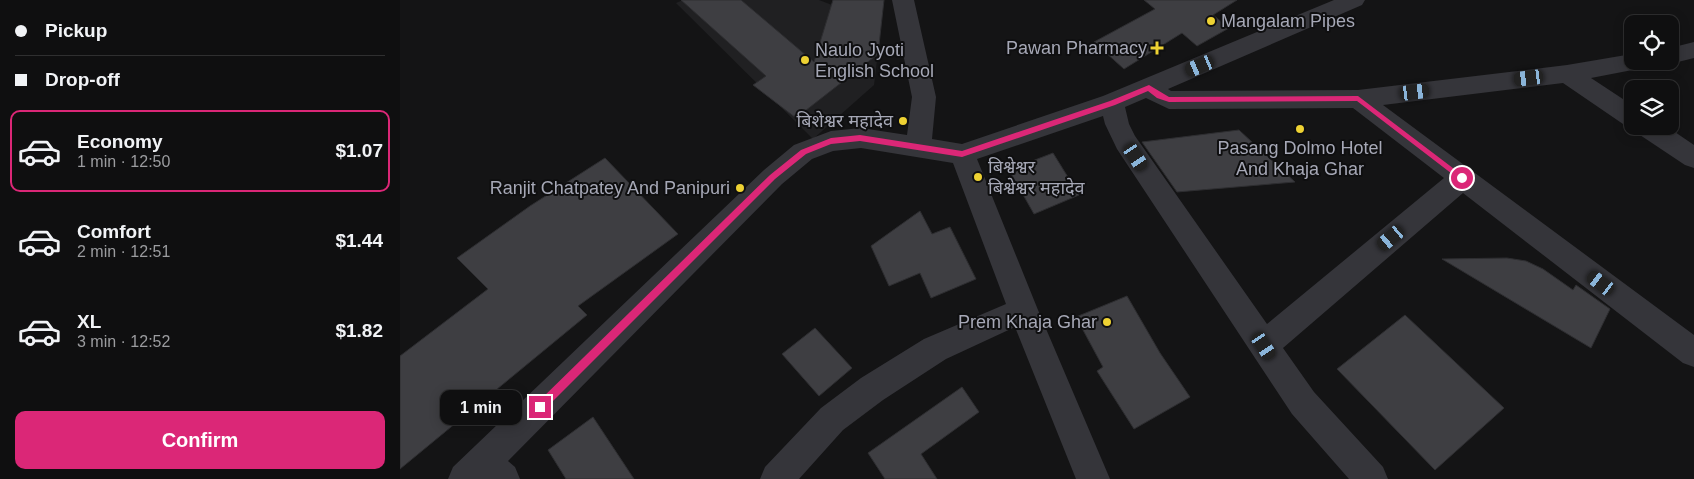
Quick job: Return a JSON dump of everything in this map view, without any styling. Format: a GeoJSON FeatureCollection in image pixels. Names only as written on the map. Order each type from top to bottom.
{"type":"FeatureCollection","features":[{"type":"Feature","properties":{"kind":"street"},"geometry":{"type":"LineString","coordinates":[[903,0],[924,97],[918,148]]}},
{"type":"Feature","properties":{"kind":"street"},"geometry":{"type":"LineString","coordinates":[[484,473],[773,177],[803,152],[831,141],[860,138],[962,154],[1112,103],[1354,0]]}},
{"type":"Feature","properties":{"kind":"street"},"geometry":{"type":"LineString","coordinates":[[1679,54],[1694,50]]}},
{"type":"Feature","properties":{"kind":"street"},"geometry":{"type":"LineString","coordinates":[[1149,88],[1169,100],[1358,99],[1567,74],[1624,64]]}},
{"type":"Feature","properties":{"kind":"street"},"geometry":{"type":"LineString","coordinates":[[1567,74],[1624,112]]}},
{"type":"Feature","properties":{"kind":"street"},"geometry":{"type":"LineString","coordinates":[[1358,99],[1694,353]]}},
{"type":"Feature","properties":{"kind":"street"},"geometry":{"type":"LineString","coordinates":[[1112,103],[1117,124],[1126,142],[1303,403],[1371,479]]}},
{"type":"Feature","properties":{"kind":"street"},"geometry":{"type":"LineString","coordinates":[[1660,135],[1694,158]]}},
{"type":"Feature","properties":{"kind":"street"},"geometry":{"type":"LineString","coordinates":[[962,154],[1022,310],[1093,479]]}},
{"type":"Feature","properties":{"kind":"street"},"geometry":{"type":"LineString","coordinates":[[1264,346],[1462,178]]}},
{"type":"Feature","properties":{"kind":"street"},"geometry":{"type":"LineString","coordinates":[[777,479],[832,419],[872,389],[935,349],[1022,310]]}},
{"type":"Feature","properties":{"kind":"shaded area","name":"Naulo Jyoti English School"},"geometry":{"type":"Polygon","coordinates":[[[683,0],[819,0],[832,5],[880,35],[874,85],[813,139],[676,3],[683,0]]]}},
{"type":"Feature","properties":{"kind":"building","name":"Naulo Jyoti English School"},"geometry":{"type":"Polygon","coordinates":[[[681,0],[741,0],[814,62],[833,0],[884,0],[878,54],[796,118],[753,85],[766,76],[681,0]]]}},
{"type":"Feature","properties":{"kind":"building"},"geometry":{"type":"Polygon","coordinates":[[[1144,0],[1237,0],[1213,15],[1229,28],[1197,46],[1182,33],[1124,69],[1094,42],[1155,9],[1144,0]]]}},
{"type":"Feature","properties":{"kind":"building"},"geometry":{"type":"Polygon","coordinates":[[[1239,130],[1295,182],[1177,192],[1142,142],[1239,130]]]}},
{"type":"Feature","properties":{"kind":"building"},"geometry":{"type":"Polygon","coordinates":[[[1053,153],[1079,195],[1034,214],[1009,170],[1053,153]]]}},
{"type":"Feature","properties":{"kind":"building"},"geometry":{"type":"Polygon","coordinates":[[[605,158],[678,234],[578,306],[587,315],[400,469],[400,356],[488,289],[457,258],[530,206],[605,158]]]}},
{"type":"Feature","properties":{"kind":"building"},"geometry":{"type":"Polygon","coordinates":[[[920,211],[932,234],[950,227],[976,279],[931,298],[920,273],[889,286],[871,246],[920,211]]]}},
{"type":"Feature","properties":{"kind":"building"},"geometry":{"type":"Polygon","coordinates":[[[1507,258],[1526,261],[1543,269],[1573,290],[1576,285],[1610,309],[1591,348],[1442,259],[1507,258]]]}},
{"type":"Feature","properties":{"kind":"building"},"geometry":{"type":"Polygon","coordinates":[[[1127,296],[1160,353],[1190,397],[1134,429],[1097,371],[1103,367],[1076,317],[1127,296]]]}},
{"type":"Feature","properties":{"kind":"building"},"geometry":{"type":"Polygon","coordinates":[[[1405,315],[1504,408],[1435,470],[1337,369],[1405,315]]]}},
{"type":"Feature","properties":{"kind":"building"},"geometry":{"type":"Polygon","coordinates":[[[815,328],[852,368],[819,396],[782,354],[815,328]]]}},
{"type":"Feature","properties":{"kind":"building"},"geometry":{"type":"Polygon","coordinates":[[[962,387],[979,412],[921,454],[937,479],[885,479],[868,453],[962,387]]]}},
{"type":"Feature","properties":{"kind":"building"},"geometry":{"type":"Polygon","coordinates":[[[593,417],[634,479],[566,479],[548,450],[593,417]]]}},
{"type":"Feature","properties":{"kind":"place","name":"Mangalam Pipes"},"geometry":{"type":"Point","coordinates":[1211,21]}},
{"type":"Feature","properties":{"kind":"place","name":"Pawan Pharmacy"},"geometry":{"type":"Point","coordinates":[1157,48]}},
{"type":"Feature","properties":{"kind":"place","name":"Naulo Jyoti English School"},"geometry":{"type":"Point","coordinates":[805,60]}},
{"type":"Feature","properties":{"kind":"place","name":"बिशेश्वर महादेव"},"geometry":{"type":"Point","coordinates":[903,121]}},
{"type":"Feature","properties":{"kind":"place","name":"Pasang Dolmo Hotel And Khaja Ghar"},"geometry":{"type":"Point","coordinates":[1300,129]}},
{"type":"Feature","properties":{"kind":"place","name":"बिश्वेश्वर बिश्वेश्वर महादेव"},"geometry":{"type":"Point","coordinates":[978,177]}},
{"type":"Feature","properties":{"kind":"place","name":"Ranjit Chatpatey And Panipuri"},"geometry":{"type":"Point","coordinates":[740,188]}},
{"type":"Feature","properties":{"kind":"place","name":"Prem Khaja Ghar"},"geometry":{"type":"Point","coordinates":[1107,322]}},
{"type":"Feature","properties":{"kind":"route"},"geometry":{"type":"LineString","coordinates":[[540,407],[773,177],[803,152],[831,141],[860,138],[962,154],[1112,103],[1149,88],[1169,100],[1358,99],[1462,178]]}}]}
